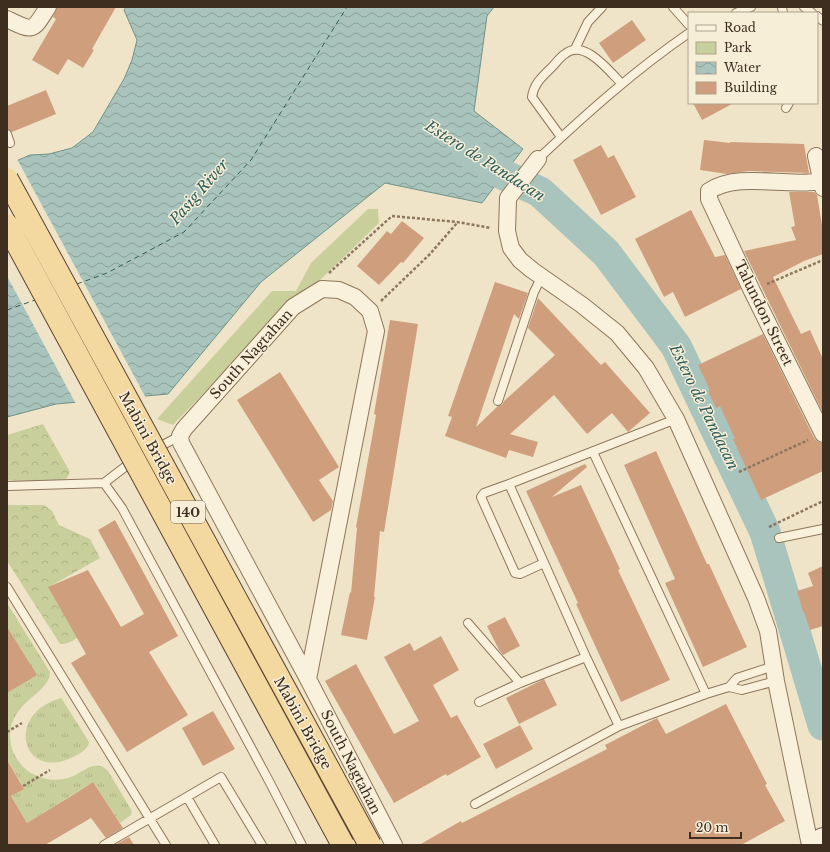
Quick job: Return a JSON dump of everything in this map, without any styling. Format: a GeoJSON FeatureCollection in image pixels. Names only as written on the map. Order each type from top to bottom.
{"type":"FeatureCollection","features":[{"type":"Feature","properties":{"kind":"main road","name":"Mabini Bridge"},"geometry":{"type":"LineString","coordinates":[[7,179],[370,845]]}},
{"type":"Feature","properties":{"kind":"main road","name":"Mabini Bridge"},"geometry":{"type":"LineString","coordinates":[[7,225],[343,845]]}},
{"type":"Feature","properties":{"kind":"main road"},"geometry":{"type":"LineString","coordinates":[[811,845],[823,839]]}},
{"type":"Feature","properties":{"kind":"street"},"geometry":{"type":"LineString","coordinates":[[7,19],[25,28],[31,29],[37,25],[48,7]]}},
{"type":"Feature","properties":{"kind":"street"},"geometry":{"type":"LineString","coordinates":[[816,156],[822,185]]}},
{"type":"Feature","properties":{"kind":"street"},"geometry":{"type":"LineString","coordinates":[[538,159],[508,198],[507,231],[511,248],[520,260],[542,278],[582,305],[617,333],[646,368],[676,418],[756,598],[768,631],[775,673],[811,845]]}},
{"type":"Feature","properties":{"kind":"street","name":"Talundon Street"},"geometry":{"type":"LineString","coordinates":[[822,185],[760,181],[732,182],[717,186],[709,191],[710,199],[752,291],[823,434]]}},
{"type":"Feature","properties":{"kind":"street","name":"South Nagtahan"},"geometry":{"type":"LineString","coordinates":[[308,679],[376,331],[370,311],[354,298],[339,290],[322,289],[293,307],[184,429],[180,436],[181,443],[308,679],[394,845]]}},
{"type":"Feature","properties":{"kind":"lane"},"geometry":{"type":"LineString","coordinates":[[575,49],[588,22],[602,7]]}},
{"type":"Feature","properties":{"kind":"lane"},"geometry":{"type":"LineString","coordinates":[[673,7],[688,24]]}},
{"type":"Feature","properties":{"kind":"lane"},"geometry":{"type":"LineString","coordinates":[[738,12],[751,7]]}},
{"type":"Feature","properties":{"kind":"lane"},"geometry":{"type":"LineString","coordinates":[[538,159],[590,110],[660,52],[688,33]]}},
{"type":"Feature","properties":{"kind":"lane"},"geometry":{"type":"LineString","coordinates":[[561,137],[532,96],[536,84],[566,53],[575,49],[585,51],[594,56],[622,84]]}},
{"type":"Feature","properties":{"kind":"lane"},"geometry":{"type":"LineString","coordinates":[[7,134],[10,143]]}},
{"type":"Feature","properties":{"kind":"lane"},"geometry":{"type":"LineString","coordinates":[[498,401],[534,292],[542,278]]}},
{"type":"Feature","properties":{"kind":"lane"},"geometry":{"type":"LineString","coordinates":[[544,563],[520,574],[515,573],[481,497],[484,493],[593,452],[676,418]]}},
{"type":"Feature","properties":{"kind":"lane"},"geometry":{"type":"LineString","coordinates":[[7,486],[104,483],[142,455],[180,436]]}},
{"type":"Feature","properties":{"kind":"lane"},"geometry":{"type":"LineString","coordinates":[[593,452],[706,694]]}},
{"type":"Feature","properties":{"kind":"lane"},"geometry":{"type":"LineString","coordinates":[[104,483],[126,515],[302,845]]}},
{"type":"Feature","properties":{"kind":"lane"},"geometry":{"type":"LineString","coordinates":[[509,484],[586,657],[619,726]]}},
{"type":"Feature","properties":{"kind":"lane"},"geometry":{"type":"LineString","coordinates":[[779,538],[823,529]]}},
{"type":"Feature","properties":{"kind":"lane"},"geometry":{"type":"LineString","coordinates":[[7,587],[166,845]]}},
{"type":"Feature","properties":{"kind":"lane"},"geometry":{"type":"LineString","coordinates":[[468,623],[520,683]]}},
{"type":"Feature","properties":{"kind":"lane"},"geometry":{"type":"LineString","coordinates":[[479,702],[520,683],[586,657]]}},
{"type":"Feature","properties":{"kind":"lane"},"geometry":{"type":"LineString","coordinates":[[729,687],[737,678],[775,673]]}},
{"type":"Feature","properties":{"kind":"lane"},"geometry":{"type":"LineString","coordinates":[[475,804],[619,726],[729,687],[742,690],[775,673]]}},
{"type":"Feature","properties":{"kind":"lane"},"geometry":{"type":"LineString","coordinates":[[104,845],[220,777],[222,777],[262,845]]}},
{"type":"Feature","properties":{"kind":"lane"},"geometry":{"type":"LineString","coordinates":[[187,797],[215,845]]}},
{"type":"Feature","properties":{"kind":"path"},"geometry":{"type":"LineString","coordinates":[[326,277],[392,216],[457,222],[507,231]]}},
{"type":"Feature","properties":{"kind":"path"},"geometry":{"type":"LineString","coordinates":[[378,304],[430,254],[457,222]]}},
{"type":"Feature","properties":{"kind":"path"},"geometry":{"type":"LineString","coordinates":[[752,291],[823,260]]}},
{"type":"Feature","properties":{"kind":"path"},"geometry":{"type":"LineString","coordinates":[[739,472],[823,434]]}},
{"type":"Feature","properties":{"kind":"path"},"geometry":{"type":"LineString","coordinates":[[769,527],[823,502]]}},
{"type":"Feature","properties":{"kind":"path"},"geometry":{"type":"LineString","coordinates":[[7,732],[22,723]]}},
{"type":"Feature","properties":{"kind":"path"},"geometry":{"type":"LineString","coordinates":[[23,786],[50,770]]}},
{"type":"Feature","properties":{"kind":"green space"},"geometry":{"type":"Polygon","coordinates":[[[368,209],[378,209],[379,223],[318,282],[297,296],[173,425],[157,419],[272,291],[296,291],[311,263],[368,209]]]}},
{"type":"Feature","properties":{"kind":"green space"},"geometry":{"type":"Polygon","coordinates":[[[43,424],[70,472],[67,478],[55,483],[7,480],[7,435],[43,424]]]}},
{"type":"Feature","properties":{"kind":"green space"},"geometry":{"type":"Polygon","coordinates":[[[7,505],[44,505],[52,511],[59,525],[90,539],[100,558],[49,587],[77,638],[71,642],[60,644],[7,561],[7,505]]]}},
{"type":"Feature","properties":{"kind":"green space"},"geometry":{"type":"Polygon","coordinates":[[[7,603],[50,672],[48,680],[43,687],[19,710],[13,721],[10,733],[12,749],[18,761],[31,773],[39,777],[55,780],[68,778],[93,766],[103,767],[108,771],[132,811],[131,815],[120,823],[93,782],[27,823],[11,796],[24,788],[7,760],[7,603]]]}},
{"type":"Feature","properties":{"kind":"green space"},"geometry":{"type":"Polygon","coordinates":[[[61,698],[89,744],[84,750],[75,756],[57,762],[43,761],[33,754],[27,744],[26,731],[31,718],[43,707],[61,698]]]}},
{"type":"Feature","properties":{"kind":"water","name":"Pasig River"},"geometry":{"type":"Polygon","coordinates":[[[126,7],[494,7],[487,16],[474,111],[523,149],[482,203],[385,183],[261,282],[168,394],[56,404],[7,417],[7,165],[30,155],[49,154],[72,148],[93,132],[124,79],[132,60],[137,40],[124,10],[126,7]]]}},
{"type":"Feature","properties":{"kind":"pier"},"geometry":{"type":"Polygon","coordinates":[[[17,159],[146,398],[76,404],[7,276],[7,163],[17,159]]]}},
{"type":"Feature","properties":{"kind":"building"},"geometry":{"type":"Polygon","coordinates":[[[57,7],[116,7],[83,68],[68,59],[58,75],[32,60],[56,19],[53,17],[57,7]]]}},
{"type":"Feature","properties":{"kind":"building"},"geometry":{"type":"Polygon","coordinates":[[[632,20],[646,40],[613,63],[599,43],[632,20]]]}},
{"type":"Feature","properties":{"kind":"building"},"geometry":{"type":"Polygon","coordinates":[[[46,90],[56,114],[12,132],[7,129],[7,106],[46,90]]]}},
{"type":"Feature","properties":{"kind":"building"},"geometry":{"type":"Polygon","coordinates":[[[694,104],[732,104],[702,120],[694,104]]]}},
{"type":"Feature","properties":{"kind":"building"},"geometry":{"type":"Polygon","coordinates":[[[704,140],[730,143],[804,144],[809,173],[749,171],[727,174],[700,170],[704,140]]]}},
{"type":"Feature","properties":{"kind":"building"},"geometry":{"type":"Polygon","coordinates":[[[601,145],[608,158],[614,155],[636,197],[601,215],[573,160],[601,145]]]}},
{"type":"Feature","properties":{"kind":"building"},"geometry":{"type":"Polygon","coordinates":[[[789,192],[814,192],[817,195],[823,231],[823,254],[804,261],[773,277],[801,334],[810,330],[823,359],[823,413],[744,251],[796,240],[791,227],[795,226],[789,192]]]}},
{"type":"Feature","properties":{"kind":"building"},"geometry":{"type":"Polygon","coordinates":[[[691,210],[715,257],[725,255],[741,289],[685,317],[673,292],[664,297],[635,239],[691,210]]]}},
{"type":"Feature","properties":{"kind":"building"},"geometry":{"type":"Polygon","coordinates":[[[402,221],[424,238],[403,263],[401,262],[379,285],[357,266],[387,231],[391,234],[402,221]]]}},
{"type":"Feature","properties":{"kind":"building"},"geometry":{"type":"Polygon","coordinates":[[[495,282],[528,293],[519,319],[514,314],[476,427],[498,406],[502,405],[504,401],[555,355],[528,328],[538,298],[601,365],[605,362],[650,413],[628,432],[612,413],[587,434],[554,395],[510,434],[538,442],[533,457],[509,450],[506,458],[445,436],[452,417],[448,416],[495,282]]]}},
{"type":"Feature","properties":{"kind":"building"},"geometry":{"type":"Polygon","coordinates":[[[390,320],[418,324],[384,532],[380,531],[375,597],[367,640],[341,635],[350,592],[351,593],[356,527],[376,415],[374,414],[390,320]]]}},
{"type":"Feature","properties":{"kind":"building"},"geometry":{"type":"Polygon","coordinates":[[[763,334],[814,438],[818,442],[823,443],[823,471],[761,500],[733,439],[735,439],[720,406],[716,408],[708,391],[710,390],[698,365],[763,334]]]}},
{"type":"Feature","properties":{"kind":"building"},"geometry":{"type":"Polygon","coordinates":[[[280,372],[339,467],[319,480],[333,501],[331,510],[313,522],[237,400],[280,372]]]}},
{"type":"Feature","properties":{"kind":"building"},"geometry":{"type":"Polygon","coordinates":[[[656,451],[707,564],[709,564],[747,647],[703,667],[665,583],[675,579],[624,465],[656,451]]]}},
{"type":"Feature","properties":{"kind":"building"},"geometry":{"type":"Polygon","coordinates":[[[585,464],[587,467],[552,497],[581,485],[620,569],[618,570],[670,680],[621,702],[576,604],[578,603],[526,491],[585,464]]]}},
{"type":"Feature","properties":{"kind":"building"},"geometry":{"type":"Polygon","coordinates":[[[115,520],[178,636],[149,652],[188,715],[127,752],[71,663],[86,654],[48,587],[88,570],[121,627],[144,614],[98,530],[115,520]]]}},
{"type":"Feature","properties":{"kind":"building"},"geometry":{"type":"Polygon","coordinates":[[[823,566],[823,626],[810,630],[797,591],[813,586],[808,573],[823,566]]]}},
{"type":"Feature","properties":{"kind":"building"},"geometry":{"type":"Polygon","coordinates":[[[505,617],[520,646],[503,655],[487,626],[505,617]]]}},
{"type":"Feature","properties":{"kind":"building"},"geometry":{"type":"Polygon","coordinates":[[[7,627],[37,675],[7,693],[7,627]]]}},
{"type":"Feature","properties":{"kind":"building"},"geometry":{"type":"Polygon","coordinates":[[[441,636],[459,670],[433,685],[451,718],[457,715],[481,757],[447,776],[446,774],[394,803],[325,681],[356,664],[394,734],[419,721],[384,657],[410,643],[414,651],[441,636]]]}},
{"type":"Feature","properties":{"kind":"building"},"geometry":{"type":"Polygon","coordinates":[[[544,679],[557,705],[519,724],[506,698],[544,679]]]}},
{"type":"Feature","properties":{"kind":"building"},"geometry":{"type":"Polygon","coordinates":[[[726,704],[767,784],[765,785],[785,821],[741,845],[419,845],[461,821],[462,823],[607,749],[605,745],[657,718],[666,734],[726,704]]]}},
{"type":"Feature","properties":{"kind":"building"},"geometry":{"type":"Polygon","coordinates":[[[213,711],[235,749],[203,766],[182,728],[213,711]]]}},
{"type":"Feature","properties":{"kind":"building"},"geometry":{"type":"Polygon","coordinates":[[[520,725],[533,749],[496,769],[483,744],[520,725]]]}},
{"type":"Feature","properties":{"kind":"building"},"geometry":{"type":"Polygon","coordinates":[[[7,760],[24,789],[11,796],[27,823],[93,782],[123,828],[106,838],[91,818],[45,845],[7,845],[7,760]]]}},
{"type":"Feature","properties":{"kind":"building"},"geometry":{"type":"Polygon","coordinates":[[[129,837],[134,845],[115,845],[129,837]]]}},
{"type":"Feature","properties":{"kind":"waterway","name":"Estero de Pandacan"},"geometry":{"type":"LineString","coordinates":[[467,151],[504,175],[540,192],[606,253],[676,346],[765,532],[823,725]]}},
{"type":"Feature","properties":{"kind":"ferry route"},"geometry":{"type":"LineString","coordinates":[[77,284],[107,273],[184,232],[251,160],[347,7]]}},
{"type":"Feature","properties":{"kind":"ferry route"},"geometry":{"type":"LineString","coordinates":[[7,310],[35,300]]}}]}
